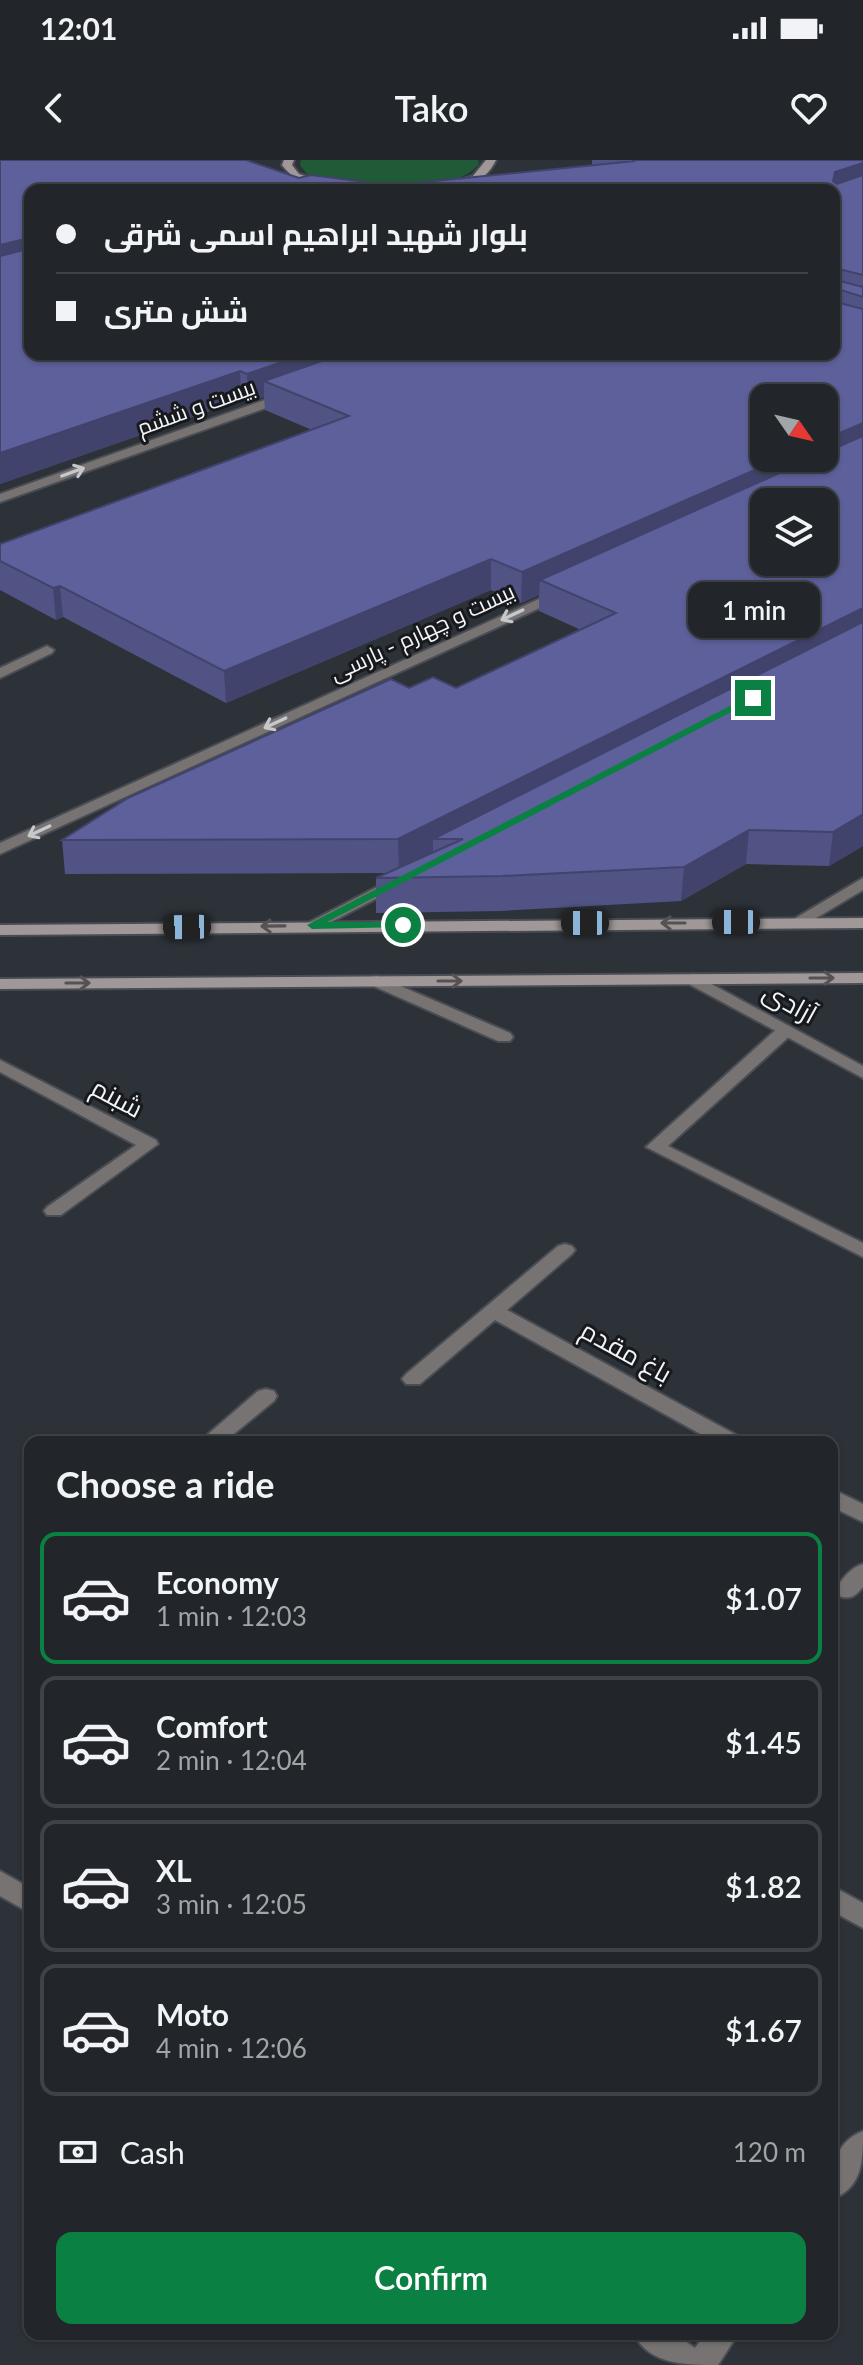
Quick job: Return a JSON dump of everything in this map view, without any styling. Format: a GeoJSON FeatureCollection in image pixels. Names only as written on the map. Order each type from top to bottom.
{"type":"FeatureCollection","features":[{"type":"Feature","properties":{"kind":"main road"},"geometry":{"type":"LineString","coordinates":[[289,160],[287,165],[296,176],[313,184]]}},
{"type":"Feature","properties":{"kind":"main road"},"geometry":{"type":"LineString","coordinates":[[455,184],[478,177],[488,169],[491,160]]}},
{"type":"Feature","properties":{"kind":"main road"},"geometry":{"type":"LineString","coordinates":[[478,177],[488,184]]}},
{"type":"Feature","properties":{"kind":"main road"},"geometry":{"type":"LineString","coordinates":[[0,930],[312,925],[863,923]]}},
{"type":"Feature","properties":{"kind":"main road"},"geometry":{"type":"LineString","coordinates":[[0,984],[863,978]]}},
{"type":"Feature","properties":{"kind":"street","name":"بیست و ششم"},"geometry":{"type":"LineString","coordinates":[[0,498],[300,391]]}},
{"type":"Feature","properties":{"kind":"street","name":"بیست و چهارم - پارسی"},"geometry":{"type":"LineString","coordinates":[[0,849],[575,586]]}},
{"type":"Feature","properties":{"kind":"street"},"geometry":{"type":"LineString","coordinates":[[0,674],[47,650]]}},
{"type":"Feature","properties":{"kind":"street"},"geometry":{"type":"LineString","coordinates":[[312,925],[411,874]]}},
{"type":"Feature","properties":{"kind":"street"},"geometry":{"type":"LineString","coordinates":[[797,922],[863,883]]}},
{"type":"Feature","properties":{"kind":"street","name":"آزادی"},"geometry":{"type":"LineString","coordinates":[[693,979],[863,1073]]}},
{"type":"Feature","properties":{"kind":"street"},"geometry":{"type":"LineString","coordinates":[[377,981],[504,1037]]}},
{"type":"Feature","properties":{"kind":"street"},"geometry":{"type":"LineString","coordinates":[[786,1030],[655,1147],[863,1251]]}},
{"type":"Feature","properties":{"kind":"street","name":"شبنم"},"geometry":{"type":"LineString","coordinates":[[0,1065],[149,1144],[54,1211]]}},
{"type":"Feature","properties":{"kind":"street"},"geometry":{"type":"LineString","coordinates":[[413,1379],[565,1250]]}},
{"type":"Feature","properties":{"kind":"street","name":"باغ مقدم"},"geometry":{"type":"LineString","coordinates":[[494,1311],[721,1436]]}},
{"type":"Feature","properties":{"kind":"street"},"geometry":{"type":"LineString","coordinates":[[217,1436],[266,1396]]}},
{"type":"Feature","properties":{"kind":"street"},"geometry":{"type":"LineString","coordinates":[[838,1500],[863,1514]]}},
{"type":"Feature","properties":{"kind":"street"},"geometry":{"type":"LineString","coordinates":[[0,1882],[24,1898]]}},
{"type":"Feature","properties":{"kind":"street"},"geometry":{"type":"LineString","coordinates":[[838,1901],[863,1917]]}},
{"type":"Feature","properties":{"kind":"street"},"geometry":{"type":"LineString","coordinates":[[838,2178],[863,2144]]}},
{"type":"Feature","properties":{"kind":"street"},"geometry":{"type":"LineString","coordinates":[[658,2340],[694,2365]]}},
{"type":"Feature","properties":{"kind":"street"},"geometry":{"type":"LineString","coordinates":[[700,2365],[719,2340]]}},
{"type":"Feature","properties":{"kind":"green space"},"geometry":{"type":"Polygon","coordinates":[[[301,160],[478,160],[479,164],[465,175],[438,184],[323,181],[307,174],[300,165],[301,160]]]}},
{"type":"Feature","properties":{"kind":"building"},"geometry":{"type":"Polygon","coordinates":[[[0,160],[246,160],[299,178],[311,175],[373,183],[414,183],[635,161],[632,160],[863,160],[863,163],[835,172],[833,181],[837,184],[24,184],[24,239],[0,245],[0,160]]]}},
{"type":"Feature","properties":{"kind":"building"},"geometry":{"type":"Polygon","coordinates":[[[863,175],[863,275],[840,269],[840,184],[837,184],[863,175]]]}},
{"type":"Feature","properties":{"kind":"building"},"geometry":{"type":"Polygon","coordinates":[[[24,250],[24,360],[288,360],[247,374],[240,371],[0,453],[0,256],[24,250]]]}},
{"type":"Feature","properties":{"kind":"building"},"geometry":{"type":"Polygon","coordinates":[[[840,281],[863,287],[863,297],[840,290],[840,281]]]}},
{"type":"Feature","properties":{"kind":"building"},"geometry":{"type":"Polygon","coordinates":[[[840,303],[863,309],[863,423],[838,434],[838,384],[750,384],[750,472],[522,572],[491,559],[224,671],[60,586],[53,588],[0,561],[0,544],[349,416],[264,381],[325,360],[840,360],[840,303]]]}},
{"type":"Feature","properties":{"kind":"building"},"geometry":{"type":"Polygon","coordinates":[[[863,436],[863,608],[398,839],[62,840],[128,798],[391,679],[409,688],[433,677],[456,688],[616,613],[540,580],[782,472],[838,472],[838,447],[863,436]]]}},
{"type":"Feature","properties":{"kind":"building"},"geometry":{"type":"Polygon","coordinates":[[[863,622],[863,814],[833,832],[749,830],[684,867],[502,876],[376,878],[463,839],[433,839],[863,622]]]}},
{"type":"Feature","properties":{"kind":"route"},"geometry":{"type":"LineString","coordinates":[[403,925],[312,925],[753,698]]}}]}
